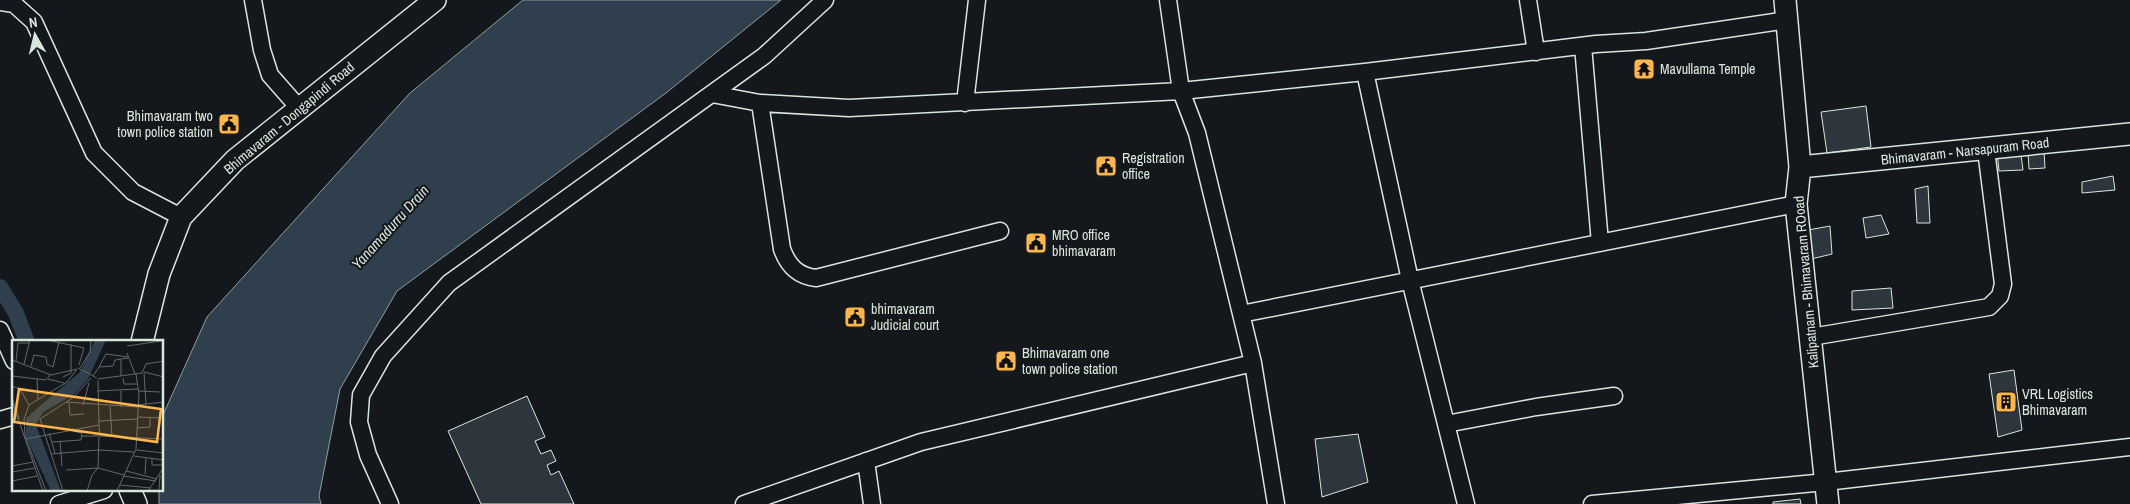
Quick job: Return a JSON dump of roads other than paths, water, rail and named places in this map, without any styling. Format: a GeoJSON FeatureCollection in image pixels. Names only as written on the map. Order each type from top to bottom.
{"type":"FeatureCollection","features":[{"type":"Feature","properties":{"kind":"main road","name":"Bhimavaram - Dongapindi Road"},"geometry":{"type":"LineString","coordinates":[[142,340],[159,274],[181,217],[236,160],[435,0]]}},
{"type":"Feature","properties":{"kind":"main road","name":"Kalipatnam - Bhimavaram ROoad"},"geometry":{"type":"LineString","coordinates":[[1786,10],[1800,167],[1796,204],[1828,504]]}},
{"type":"Feature","properties":{"kind":"main road","name":"Bhimavaram - Narsapuram Road"},"geometry":{"type":"LineString","coordinates":[[1800,167],[1986,150],[2130,134]]}},
{"type":"Feature","properties":{"kind":"main road"},"geometry":{"type":"LineString","coordinates":[[131,492],[136,504]]}},
{"type":"Feature","properties":{"kind":"street"},"geometry":{"type":"LineString","coordinates":[[253,0],[262,50],[270,75],[299,108]]}},
{"type":"Feature","properties":{"kind":"street"},"geometry":{"type":"LineString","coordinates":[[390,504],[368,455],[359,422],[361,394],[383,356],[449,284],[764,56],[825,0]]}},
{"type":"Feature","properties":{"kind":"street"},"geometry":{"type":"LineString","coordinates":[[965,103],[977,0]]}},
{"type":"Feature","properties":{"kind":"street"},"geometry":{"type":"LineString","coordinates":[[1168,0],[1181,91],[1197,133],[1253,363],[1276,504]]}},
{"type":"Feature","properties":{"kind":"street"},"geometry":{"type":"LineString","coordinates":[[1528,0],[1536,52]]}},
{"type":"Feature","properties":{"kind":"street"},"geometry":{"type":"LineString","coordinates":[[0,2],[14,4],[34,22],[94,153],[133,192],[181,217]]}},
{"type":"Feature","properties":{"kind":"street"},"geometry":{"type":"LineString","coordinates":[[712,94],[760,103],[848,108],[1181,91],[1365,72],[1583,46],[1646,41],[1786,10]]}},
{"type":"Feature","properties":{"kind":"street"},"geometry":{"type":"LineString","coordinates":[[1583,46],[1600,243]]}},
{"type":"Feature","properties":{"kind":"street"},"geometry":{"type":"LineString","coordinates":[[1365,72],[1410,280],[1466,504]]}},
{"type":"Feature","properties":{"kind":"street"},"geometry":{"type":"LineString","coordinates":[[760,103],[782,249],[786,261],[804,276],[816,278],[1000,231]]}},
{"type":"Feature","properties":{"kind":"street"},"geometry":{"type":"LineString","coordinates":[[1810,337],[1989,307],[2000,296],[2004,284],[1986,150]]}},
{"type":"Feature","properties":{"kind":"street"},"geometry":{"type":"LineString","coordinates":[[1241,314],[1796,204]]}},
{"type":"Feature","properties":{"kind":"street"},"geometry":{"type":"LineString","coordinates":[[0,330],[12,357]]}},
{"type":"Feature","properties":{"kind":"street"},"geometry":{"type":"LineString","coordinates":[[744,504],[922,442],[1253,363]]}},
{"type":"Feature","properties":{"kind":"street"},"geometry":{"type":"LineString","coordinates":[[1446,424],[1536,406],[1614,396]]}},
{"type":"Feature","properties":{"kind":"street"},"geometry":{"type":"LineString","coordinates":[[1592,504],[1826,482],[2130,447]]}},
{"type":"Feature","properties":{"kind":"street"},"geometry":{"type":"LineString","coordinates":[[866,461],[872,504]]}},
{"type":"Feature","properties":{"kind":"street"},"geometry":{"type":"LineString","coordinates":[[73,499],[97,492]]}},
{"type":"Feature","properties":{"kind":"water","name":"Yanamadurru Drain"},"geometry":{"type":"Polygon","coordinates":[[[523,0],[781,0],[666,93],[397,291],[340,389],[319,496],[321,504],[159,504],[159,492],[164,492],[164,413],[207,317],[410,93],[523,0]]]}},
{"type":"Feature","properties":{"kind":"waterway"},"geometry":{"type":"LineString","coordinates":[[0,287],[16,313],[26,340]]}},
{"type":"Feature","properties":{"kind":"place","name":"Mavullama Temple"},"geometry":{"type":"Point","coordinates":[1644,69]}},
{"type":"Feature","properties":{"kind":"place","name":"Bhimavaram two town police station"},"geometry":{"type":"Point","coordinates":[229,124]}},
{"type":"Feature","properties":{"kind":"place","name":"Registration office"},"geometry":{"type":"Point","coordinates":[1106,166]}},
{"type":"Feature","properties":{"kind":"place","name":"MRO office bhimavaram"},"geometry":{"type":"Point","coordinates":[1036,243]}},
{"type":"Feature","properties":{"kind":"place","name":"bhimavaram Judicial court"},"geometry":{"type":"Point","coordinates":[855,317]}},
{"type":"Feature","properties":{"kind":"place","name":"Bhimavaram one town police station"},"geometry":{"type":"Point","coordinates":[1006,361]}},
{"type":"Feature","properties":{"kind":"place","name":"VRL Logistics Bhimavaram"},"geometry":{"type":"Point","coordinates":[2006,402]}}]}
